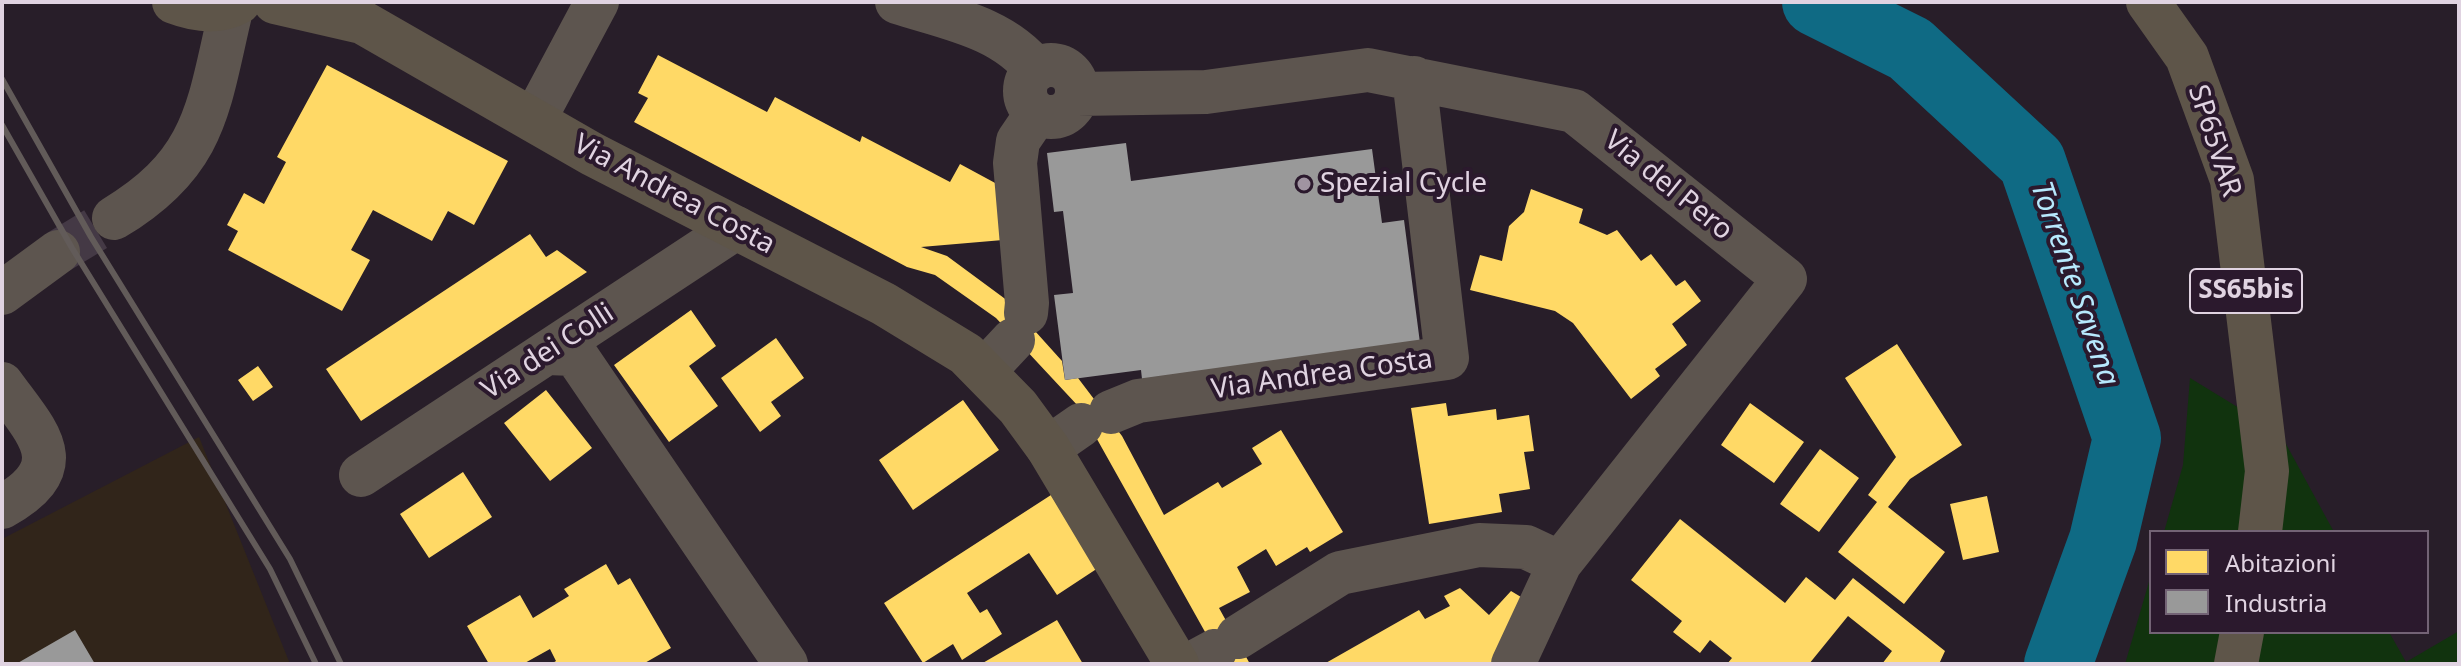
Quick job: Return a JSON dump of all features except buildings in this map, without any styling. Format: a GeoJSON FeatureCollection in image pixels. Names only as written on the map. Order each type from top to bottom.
{"type":"FeatureCollection","features":[{"type":"Feature","properties":{"kind":"main road"},"geometry":{"type":"LineString","coordinates":[[174,2],[190,8],[211,10],[236,4]]}},
{"type":"Feature","properties":{"kind":"main road","name":"Via Andrea Costa"},"geometry":{"type":"LineString","coordinates":[[275,2],[350,12],[592,154],[933,332],[966,354],[1018,407],[1080,428],[1205,654]]}},
{"type":"Feature","properties":{"kind":"main road","name":"SP65VAR"},"geometry":{"type":"LineString","coordinates":[[2148,2],[2187,57],[2232,180],[2267,471],[2260,530]]}},
{"type":"Feature","properties":{"kind":"main road"},"geometry":{"type":"LineString","coordinates":[[2236,664],[2242,634]]}},
{"type":"Feature","properties":{"kind":"street"},"geometry":{"type":"LineString","coordinates":[[897,2],[993,33],[1018,50],[1036,70]]}},
{"type":"Feature","properties":{"kind":"street"},"geometry":{"type":"LineString","coordinates":[[114,218],[141,202],[163,183],[194,140],[206,115],[236,4]]}},
{"type":"Feature","properties":{"kind":"street"},"geometry":{"type":"LineString","coordinates":[[534,120],[589,18]]}},
{"type":"Feature","properties":{"kind":"street"},"geometry":{"type":"LineString","coordinates":[[1044,66],[1061,66],[1074,77],[1077,94],[1070,110],[1054,117],[1037,113],[1026,100],[1025,92],[1030,75],[1036,70],[1044,66]]}},
{"type":"Feature","properties":{"kind":"street","name":"Via del Pero"},"geometry":{"type":"LineString","coordinates":[[1077,94],[1206,92],[1368,70],[1574,111],[1785,279],[1560,563],[1513,664]]}},
{"type":"Feature","properties":{"kind":"street","name":"Via Andrea Costa"},"geometry":{"type":"LineString","coordinates":[[1080,428],[1138,401],[1447,358],[1414,78]]}},
{"type":"Feature","properties":{"kind":"street"},"geometry":{"type":"LineString","coordinates":[[984,371],[1020,326],[1027,303],[1015,163],[1018,141],[1037,113]]}},
{"type":"Feature","properties":{"kind":"street","name":"Via dei Colli"},"geometry":{"type":"LineString","coordinates":[[361,475],[736,228]]}},
{"type":"Feature","properties":{"kind":"street"},"geometry":{"type":"LineString","coordinates":[[2,293],[58,252]]}},
{"type":"Feature","properties":{"kind":"street"},"geometry":{"type":"LineString","coordinates":[[546,353],[575,354],[770,659]]}},
{"type":"Feature","properties":{"kind":"street"},"geometry":{"type":"LineString","coordinates":[[2,384],[38,434],[46,456],[38,477],[26,494],[2,507]]}},
{"type":"Feature","properties":{"kind":"street","name":"Via Andrea Costa"},"geometry":{"type":"LineString","coordinates":[[1205,654],[1340,573],[1479,545],[1526,547],[1560,563]]}},
{"type":"Feature","properties":{"kind":"shaded area"},"geometry":{"type":"Polygon","coordinates":[[[199,437],[290,664],[2,664],[2,539],[199,437]]]}},
{"type":"Feature","properties":{"kind":"green space"},"geometry":{"type":"Polygon","coordinates":[[[2190,378],[2280,433],[2333,530],[2165,530],[2183,465],[2190,378]]]}},
{"type":"Feature","properties":{"kind":"green space"},"geometry":{"type":"Polygon","coordinates":[[[2149,582],[2149,634],[2390,634],[2406,662],[2459,631],[2459,664],[2125,664],[2149,582]]]}},
{"type":"Feature","properties":{"kind":"waterway","name":"Torrente Savena"},"geometry":{"type":"LineString","coordinates":[[1816,2],[1910,49],[2032,162],[2127,438],[2103,540],[2058,664]]}},
{"type":"Feature","properties":{"kind":"tunnel"},"geometry":{"type":"LineString","coordinates":[[58,252],[114,218]]}},
{"type":"Feature","properties":{"kind":"railway"},"geometry":{"type":"LineString","coordinates":[[2,79],[91,237],[290,559],[341,664]]}},
{"type":"Feature","properties":{"kind":"railway"},"geometry":{"type":"LineString","coordinates":[[2,125],[72,248],[270,569],[316,664]]}},
{"type":"Feature","properties":{"kind":"place","name":"Spezial Cycle"},"geometry":{"type":"Point","coordinates":[1304,184]}}]}
